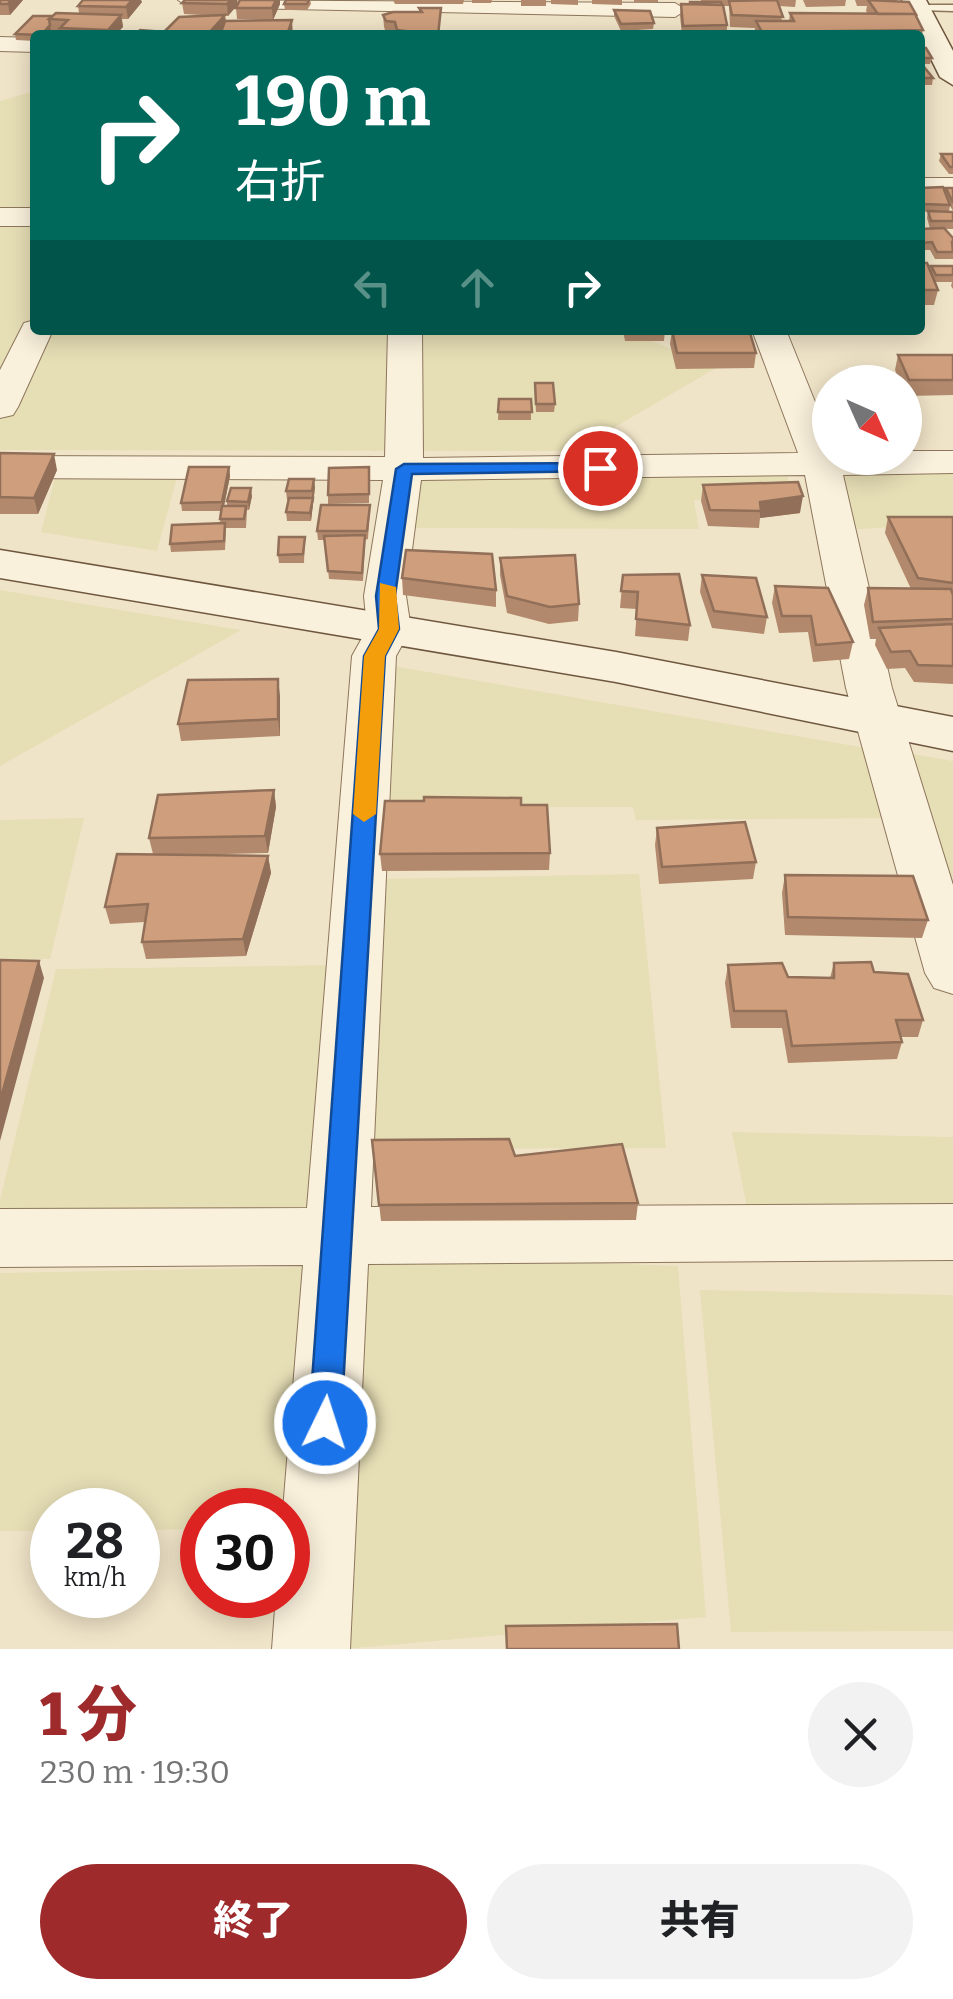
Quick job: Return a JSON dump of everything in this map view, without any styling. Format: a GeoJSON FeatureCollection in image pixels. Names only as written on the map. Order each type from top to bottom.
{"type":"FeatureCollection","features":[{"type":"Feature","properties":{"kind":"street"},"geometry":{"type":"LineString","coordinates":[[189,0],[674,5],[676,30]]}},
{"type":"Feature","properties":{"kind":"street"},"geometry":{"type":"LineString","coordinates":[[916,3],[953,77]]}},
{"type":"Feature","properties":{"kind":"street"},"geometry":{"type":"LineString","coordinates":[[0,44],[30,44]]}},
{"type":"Feature","properties":{"kind":"street"},"geometry":{"type":"LineString","coordinates":[[925,186],[953,186]]}},
{"type":"Feature","properties":{"kind":"street"},"geometry":{"type":"LineString","coordinates":[[925,215],[953,215]]}},
{"type":"Feature","properties":{"kind":"street"},"geometry":{"type":"LineString","coordinates":[[0,217],[30,217]]}},
{"type":"Feature","properties":{"kind":"street"},"geometry":{"type":"LineString","coordinates":[[0,408],[34,335]]}},
{"type":"Feature","properties":{"kind":"street"},"geometry":{"type":"LineString","coordinates":[[310,1649],[374,656],[389,629],[386,596],[404,469],[405,335]]}},
{"type":"Feature","properties":{"kind":"street"},"geometry":{"type":"LineString","coordinates":[[771,335],[812,440]]}},
{"type":"Feature","properties":{"kind":"street"},"geometry":{"type":"LineString","coordinates":[[922,463],[953,462]]}},
{"type":"Feature","properties":{"kind":"street"},"geometry":{"type":"LineString","coordinates":[[0,467],[812,466]]}},
{"type":"Feature","properties":{"kind":"street"},"geometry":{"type":"LineString","coordinates":[[824,475],[880,722],[953,973]]}},
{"type":"Feature","properties":{"kind":"street"},"geometry":{"type":"LineString","coordinates":[[0,564],[616,667],[953,734]]}},
{"type":"Feature","properties":{"kind":"street"},"geometry":{"type":"LineString","coordinates":[[0,1238],[953,1232]]}},
{"type":"Feature","properties":{"kind":"lane"},"geometry":{"type":"LineString","coordinates":[[916,3],[953,8]]}},
{"type":"Feature","properties":{"kind":"shaded area"},"geometry":{"type":"Polygon","coordinates":[[[30,92],[30,335],[638,335],[716,368],[574,451],[0,450],[0,101],[30,92]]]}},
{"type":"Feature","properties":{"kind":"shaded area"},"geometry":{"type":"Polygon","coordinates":[[[953,468],[953,523],[846,530],[833,475],[922,475],[922,469],[953,468]]]}},
{"type":"Feature","properties":{"kind":"shaded area"},"geometry":{"type":"Polygon","coordinates":[[[414,469],[598,475],[606,516],[605,473],[785,472],[795,495],[694,500],[699,529],[405,528],[414,469]]]}},
{"type":"Feature","properties":{"kind":"shaded area"},"geometry":{"type":"Polygon","coordinates":[[[57,470],[178,474],[157,551],[41,532],[57,470]]]}},
{"type":"Feature","properties":{"kind":"shaded area"},"geometry":{"type":"Polygon","coordinates":[[[0,590],[241,630],[0,766],[0,590]]]}},
{"type":"Feature","properties":{"kind":"shaded area"},"geometry":{"type":"Polygon","coordinates":[[[387,665],[872,749],[892,818],[636,820],[633,807],[385,807],[387,665]]]}},
{"type":"Feature","properties":{"kind":"shaded area"},"geometry":{"type":"Polygon","coordinates":[[[901,752],[953,761],[953,896],[901,752]]]}},
{"type":"Feature","properties":{"kind":"shaded area"},"geometry":{"type":"Polygon","coordinates":[[[84,818],[50,959],[0,959],[0,820],[84,818]]]}},
{"type":"Feature","properties":{"kind":"shaded area"},"geometry":{"type":"Polygon","coordinates":[[[639,874],[666,1148],[367,1149],[378,879],[639,874]]]}},
{"type":"Feature","properties":{"kind":"shaded area"},"geometry":{"type":"Polygon","coordinates":[[[339,965],[314,1217],[0,1221],[0,1200],[56,969],[339,965]]]}},
{"type":"Feature","properties":{"kind":"shaded area"},"geometry":{"type":"Polygon","coordinates":[[[732,1132],[953,1137],[953,1211],[748,1213],[732,1132]]]}},
{"type":"Feature","properties":{"kind":"shaded area"},"geometry":{"type":"Polygon","coordinates":[[[365,1254],[678,1266],[706,1617],[345,1649],[365,1254]]]}},
{"type":"Feature","properties":{"kind":"shaded area"},"geometry":{"type":"Polygon","coordinates":[[[308,1267],[283,1488],[180,1488],[180,1529],[160,1530],[160,1488],[30,1488],[30,1531],[0,1531],[0,1273],[308,1267]]]}},
{"type":"Feature","properties":{"kind":"shaded area"},"geometry":{"type":"Polygon","coordinates":[[[700,1290],[953,1295],[953,1631],[731,1632],[700,1290]]]}},
{"type":"Feature","properties":{"kind":"building"},"geometry":{"type":"Polygon","coordinates":[[[83,0],[132,0],[126,7],[78,6],[83,0]]]}},
{"type":"Feature","properties":{"kind":"building"},"geometry":{"type":"Polygon","coordinates":[[[231,0],[227,4],[182,3],[231,0]]]}},
{"type":"Feature","properties":{"kind":"building"},"geometry":{"type":"Polygon","coordinates":[[[240,0],[276,0],[272,8],[236,8],[240,0]]]}},
{"type":"Feature","properties":{"kind":"building"},"geometry":{"type":"Polygon","coordinates":[[[286,0],[309,0],[307,4],[284,4],[286,0]]]}},
{"type":"Feature","properties":{"kind":"building"},"geometry":{"type":"Polygon","coordinates":[[[777,0],[783,17],[732,15],[729,1],[777,0]]]}},
{"type":"Feature","properties":{"kind":"building"},"geometry":{"type":"Polygon","coordinates":[[[868,0],[909,2],[917,16],[878,14],[868,0]]]}},
{"type":"Feature","properties":{"kind":"building"},"geometry":{"type":"Polygon","coordinates":[[[721,2],[722,5],[690,4],[721,2]]]}},
{"type":"Feature","properties":{"kind":"building"},"geometry":{"type":"Polygon","coordinates":[[[681,4],[723,5],[727,25],[683,26],[681,4]]]}},
{"type":"Feature","properties":{"kind":"building"},"geometry":{"type":"Polygon","coordinates":[[[419,8],[441,8],[439,30],[397,30],[395,22],[386,21],[383,15],[393,12],[422,12],[419,8]]]}},
{"type":"Feature","properties":{"kind":"building"},"geometry":{"type":"Polygon","coordinates":[[[614,10],[650,11],[654,23],[621,24],[614,10]]]}},
{"type":"Feature","properties":{"kind":"building"},"geometry":{"type":"Polygon","coordinates":[[[56,13],[121,15],[108,30],[60,28],[68,20],[49,19],[56,13]]]}},
{"type":"Feature","properties":{"kind":"building"},"geometry":{"type":"Polygon","coordinates":[[[790,13],[915,14],[923,30],[761,30],[756,21],[794,21],[790,13]]]}},
{"type":"Feature","properties":{"kind":"building"},"geometry":{"type":"Polygon","coordinates":[[[225,15],[212,30],[166,30],[179,17],[225,15]]]}},
{"type":"Feature","properties":{"kind":"building"},"geometry":{"type":"Polygon","coordinates":[[[33,16],[52,16],[46,30],[15,34],[33,16]]]}},
{"type":"Feature","properties":{"kind":"building"},"geometry":{"type":"Polygon","coordinates":[[[292,20],[289,30],[222,30],[225,21],[292,20]]]}},
{"type":"Feature","properties":{"kind":"building"},"geometry":{"type":"Polygon","coordinates":[[[941,154],[953,154],[953,167],[950,167],[941,154]]]}},
{"type":"Feature","properties":{"kind":"building"},"geometry":{"type":"Polygon","coordinates":[[[943,187],[950,205],[925,204],[925,188],[943,187]]]}},
{"type":"Feature","properties":{"kind":"building"},"geometry":{"type":"Polygon","coordinates":[[[928,211],[953,212],[953,221],[931,221],[928,211]]]}},
{"type":"Feature","properties":{"kind":"building"},"geometry":{"type":"Polygon","coordinates":[[[944,228],[953,238],[953,252],[937,252],[932,242],[925,243],[925,229],[944,228]]]}},
{"type":"Feature","properties":{"kind":"building"},"geometry":{"type":"Polygon","coordinates":[[[925,263],[927,263],[938,290],[925,290],[925,263]]]}},
{"type":"Feature","properties":{"kind":"building"},"geometry":{"type":"Polygon","coordinates":[[[931,266],[953,266],[953,275],[936,275],[931,266]]]}},
{"type":"Feature","properties":{"kind":"building"},"geometry":{"type":"Polygon","coordinates":[[[673,335],[751,335],[756,353],[677,353],[673,335]]]}},
{"type":"Feature","properties":{"kind":"building"},"geometry":{"type":"Polygon","coordinates":[[[898,355],[953,355],[953,380],[922,380],[922,365],[902,365],[898,355]]]}},
{"type":"Feature","properties":{"kind":"building"},"geometry":{"type":"Polygon","coordinates":[[[535,383],[553,383],[555,404],[536,404],[535,383]]]}},
{"type":"Feature","properties":{"kind":"building"},"geometry":{"type":"Polygon","coordinates":[[[499,399],[531,399],[532,412],[498,412],[499,399]]]}},
{"type":"Feature","properties":{"kind":"building"},"geometry":{"type":"Polygon","coordinates":[[[0,453],[54,454],[34,498],[0,497],[0,453]]]}},
{"type":"Feature","properties":{"kind":"building"},"geometry":{"type":"Polygon","coordinates":[[[189,467],[229,467],[222,502],[181,503],[189,467]]]}},
{"type":"Feature","properties":{"kind":"building"},"geometry":{"type":"Polygon","coordinates":[[[369,467],[369,494],[328,495],[329,468],[369,467]]]}},
{"type":"Feature","properties":{"kind":"building"},"geometry":{"type":"Polygon","coordinates":[[[289,479],[314,479],[312,491],[286,491],[289,479]]]}},
{"type":"Feature","properties":{"kind":"building"},"geometry":{"type":"Polygon","coordinates":[[[798,482],[803,496],[760,502],[761,511],[710,510],[703,485],[798,482]]]}},
{"type":"Feature","properties":{"kind":"building"},"geometry":{"type":"Polygon","coordinates":[[[231,488],[251,488],[248,502],[227,501],[231,488]]]}},
{"type":"Feature","properties":{"kind":"building"},"geometry":{"type":"Polygon","coordinates":[[[289,498],[313,498],[310,513],[286,512],[289,498]]]}},
{"type":"Feature","properties":{"kind":"building"},"geometry":{"type":"Polygon","coordinates":[[[321,505],[370,505],[367,531],[317,531],[321,505]]]}},
{"type":"Feature","properties":{"kind":"building"},"geometry":{"type":"Polygon","coordinates":[[[222,506],[246,506],[244,519],[220,519],[222,506]]]}},
{"type":"Feature","properties":{"kind":"building"},"geometry":{"type":"Polygon","coordinates":[[[888,517],[953,517],[953,583],[918,578],[888,517]]]}},
{"type":"Feature","properties":{"kind":"building"},"geometry":{"type":"Polygon","coordinates":[[[225,523],[224,541],[170,544],[172,525],[225,523]]]}},
{"type":"Feature","properties":{"kind":"building"},"geometry":{"type":"Polygon","coordinates":[[[365,535],[362,573],[328,571],[324,536],[365,535]]]}},
{"type":"Feature","properties":{"kind":"building"},"geometry":{"type":"Polygon","coordinates":[[[279,537],[305,537],[303,554],[278,555],[279,537]]]}},
{"type":"Feature","properties":{"kind":"building"},"geometry":{"type":"Polygon","coordinates":[[[406,550],[492,554],[496,590],[402,578],[406,550]]]}},
{"type":"Feature","properties":{"kind":"building"},"geometry":{"type":"Polygon","coordinates":[[[575,555],[579,604],[550,607],[507,596],[500,558],[575,555]]]}},
{"type":"Feature","properties":{"kind":"building"},"geometry":{"type":"Polygon","coordinates":[[[679,574],[690,625],[636,619],[638,592],[621,591],[623,575],[679,574]]]}},
{"type":"Feature","properties":{"kind":"building"},"geometry":{"type":"Polygon","coordinates":[[[702,575],[756,578],[767,617],[714,611],[702,575]]]}},
{"type":"Feature","properties":{"kind":"building"},"geometry":{"type":"Polygon","coordinates":[[[775,586],[828,588],[853,642],[816,645],[811,616],[782,616],[775,586]]]}},
{"type":"Feature","properties":{"kind":"building"},"geometry":{"type":"Polygon","coordinates":[[[868,588],[951,589],[953,619],[873,622],[868,588]]]}},
{"type":"Feature","properties":{"kind":"building"},"geometry":{"type":"Polygon","coordinates":[[[953,624],[953,666],[918,665],[910,651],[891,652],[879,628],[953,624]]]}},
{"type":"Feature","properties":{"kind":"building"},"geometry":{"type":"Polygon","coordinates":[[[278,679],[278,719],[178,724],[188,680],[278,679]]]}},
{"type":"Feature","properties":{"kind":"building"},"geometry":{"type":"Polygon","coordinates":[[[274,790],[265,836],[149,838],[158,795],[274,790]]]}},
{"type":"Feature","properties":{"kind":"building"},"geometry":{"type":"Polygon","coordinates":[[[424,797],[521,798],[521,805],[547,805],[550,853],[380,854],[385,801],[424,801],[424,797]]]}},
{"type":"Feature","properties":{"kind":"building"},"geometry":{"type":"Polygon","coordinates":[[[745,822],[756,862],[662,867],[657,828],[745,822]]]}},
{"type":"Feature","properties":{"kind":"building"},"geometry":{"type":"Polygon","coordinates":[[[117,854],[268,856],[243,939],[142,942],[148,904],[105,907],[117,854]]]}},
{"type":"Feature","properties":{"kind":"building"},"geometry":{"type":"Polygon","coordinates":[[[785,875],[913,876],[928,920],[788,917],[785,875]]]}},
{"type":"Feature","properties":{"kind":"building"},"geometry":{"type":"Polygon","coordinates":[[[0,960],[39,961],[0,1101],[0,960]]]}},
{"type":"Feature","properties":{"kind":"building"},"geometry":{"type":"Polygon","coordinates":[[[871,962],[874,972],[908,974],[923,1020],[896,1020],[902,1042],[792,1046],[786,1011],[734,1011],[728,965],[782,963],[788,977],[834,978],[834,963],[871,962]]]}},
{"type":"Feature","properties":{"kind":"building"},"geometry":{"type":"Polygon","coordinates":[[[509,1139],[515,1156],[622,1144],[638,1203],[379,1205],[372,1140],[509,1139]]]}},
{"type":"Feature","properties":{"kind":"building"},"geometry":{"type":"Polygon","coordinates":[[[677,1624],[679,1649],[507,1649],[506,1626],[677,1624]]]}},
{"type":"Feature","properties":{"kind":"slow traffic"},"geometry":{"type":"LineString","coordinates":[[364,814],[374,656],[389,629],[387,587]]}},
{"type":"Feature","properties":{"kind":"route"},"geometry":{"type":"LineString","coordinates":[[325,1423],[374,656],[389,629],[386,596],[404,469],[600,468]]}}]}
